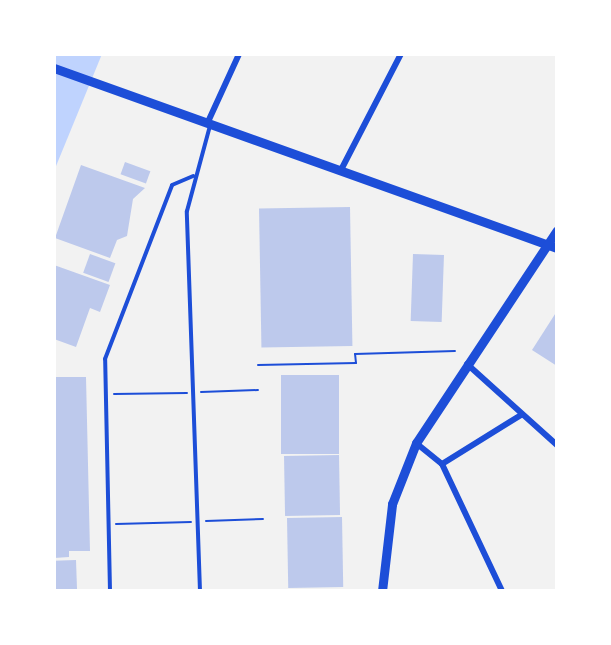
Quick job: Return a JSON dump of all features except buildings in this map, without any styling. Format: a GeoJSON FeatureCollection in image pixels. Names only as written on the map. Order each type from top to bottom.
{"type":"FeatureCollection","features":[{"type":"Feature","properties":{"kind":"street"},"geometry":{"type":"LineString","coordinates":[[208,126],[238,54]]}},
{"type":"Feature","properties":{"kind":"street"},"geometry":{"type":"LineString","coordinates":[[341,170],[401,54]]}},
{"type":"Feature","properties":{"kind":"street"},"geometry":{"type":"LineString","coordinates":[[54,68],[208,126],[553,245]]}},
{"type":"Feature","properties":{"kind":"street"},"geometry":{"type":"LineString","coordinates":[[382,591],[387,526],[416,443],[467,364],[553,245],[557,230]]}},
{"type":"Feature","properties":{"kind":"street"},"geometry":{"type":"LineString","coordinates":[[467,364],[557,445]]}},
{"type":"Feature","properties":{"kind":"street"},"geometry":{"type":"LineString","coordinates":[[442,464],[521,415]]}},
{"type":"Feature","properties":{"kind":"street"},"geometry":{"type":"LineString","coordinates":[[416,443],[442,464],[502,591]]}},
{"type":"Feature","properties":{"kind":"lane"},"geometry":{"type":"LineString","coordinates":[[200,591],[187,211],[194,175],[208,126]]}},
{"type":"Feature","properties":{"kind":"lane"},"geometry":{"type":"LineString","coordinates":[[110,591],[105,359],[172,185],[194,175]]}},
{"type":"Feature","properties":{"kind":"path"},"geometry":{"type":"LineString","coordinates":[[258,365],[356,363],[355,354],[455,351]]}},
{"type":"Feature","properties":{"kind":"path"},"geometry":{"type":"LineString","coordinates":[[105,394],[258,390]]}},
{"type":"Feature","properties":{"kind":"path"},"geometry":{"type":"LineString","coordinates":[[108,524],[263,519]]}},
{"type":"Feature","properties":{"kind":"water"},"geometry":{"type":"Polygon","coordinates":[[[54,54],[102,54],[54,171],[54,54]]]}}]}
